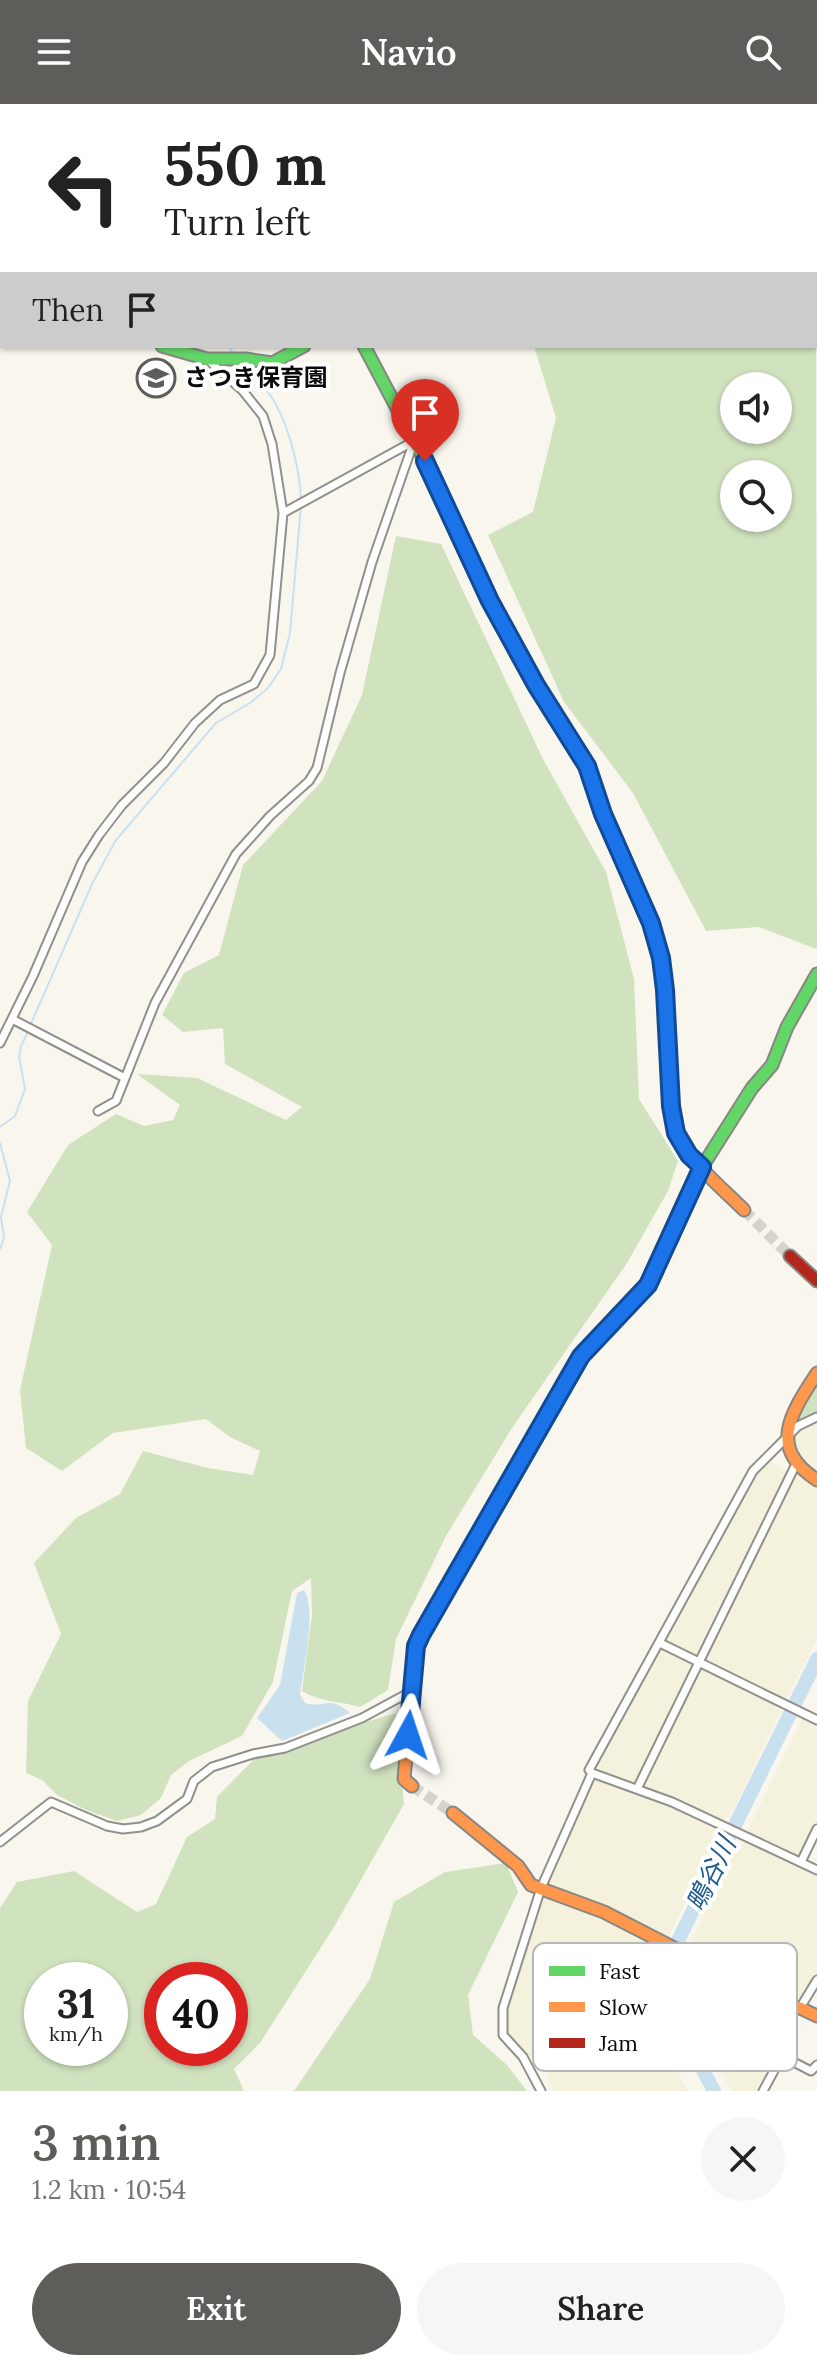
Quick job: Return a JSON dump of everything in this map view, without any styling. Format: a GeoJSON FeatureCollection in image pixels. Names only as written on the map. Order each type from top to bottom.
{"type":"FeatureCollection","features":[{"type":"Feature","properties":{"kind":"street"},"geometry":{"type":"LineString","coordinates":[[169,348],[207,359],[272,363],[300,348]]}},
{"type":"Feature","properties":{"kind":"street"},"geometry":{"type":"LineString","coordinates":[[365,348],[414,441],[490,601],[536,685],[587,766],[603,814],[651,923],[661,958],[671,1106],[676,1133],[689,1155],[744,1210]]}},
{"type":"Feature","properties":{"kind":"street"},"geometry":{"type":"LineString","coordinates":[[0,1043],[82,862],[99,835],[122,805],[164,763],[195,723],[220,700],[254,684],[270,655],[283,513],[272,444],[263,416],[243,391],[207,359]]}},
{"type":"Feature","properties":{"kind":"street"},"geometry":{"type":"LineString","coordinates":[[283,513],[414,441]]}},
{"type":"Feature","properties":{"kind":"street"},"geometry":{"type":"LineString","coordinates":[[98,1111],[116,1101],[155,1003],[236,854],[270,816],[309,781],[317,768],[372,562],[414,441]]}},
{"type":"Feature","properties":{"kind":"street"},"geometry":{"type":"LineString","coordinates":[[412,1786],[404,1779],[416,1646],[421,1635],[581,1356],[648,1285],[702,1167],[752,1088],[772,1065],[786,1030],[817,974]]}},
{"type":"Feature","properties":{"kind":"street"},"geometry":{"type":"LineString","coordinates":[[12,1019],[125,1078]]}},
{"type":"Feature","properties":{"kind":"street"},"geometry":{"type":"LineString","coordinates":[[790,1256],[817,1281]]}},
{"type":"Feature","properties":{"kind":"street"},"geometry":{"type":"LineString","coordinates":[[817,1373],[799,1400],[788,1434],[781,1445],[753,1471],[589,1770],[672,1802],[817,1870]]}},
{"type":"Feature","properties":{"kind":"street"},"geometry":{"type":"LineString","coordinates":[[788,1434],[817,1417]]}},
{"type":"Feature","properties":{"kind":"street"},"geometry":{"type":"LineString","coordinates":[[788,1434],[796,1464],[817,1480]]}},
{"type":"Feature","properties":{"kind":"street"},"geometry":{"type":"LineString","coordinates":[[637,1789],[796,1464]]}},
{"type":"Feature","properties":{"kind":"street"},"geometry":{"type":"LineString","coordinates":[[660,1643],[817,1720]]}},
{"type":"Feature","properties":{"kind":"street"},"geometry":{"type":"LineString","coordinates":[[0,1842],[51,1802],[115,1828],[141,1827],[157,1821],[187,1799],[194,1781],[212,1767],[285,1748],[362,1718],[412,1691]]}},
{"type":"Feature","properties":{"kind":"street"},"geometry":{"type":"LineString","coordinates":[[541,2091],[523,2057],[503,2035],[503,2008],[541,1888],[592,1773]]}},
{"type":"Feature","properties":{"kind":"street"},"geometry":{"type":"LineString","coordinates":[[453,1813],[518,1866],[531,1885],[604,1912],[661,1943]]}},
{"type":"Feature","properties":{"kind":"street"},"geometry":{"type":"LineString","coordinates":[[801,1862],[817,1829]]}},
{"type":"Feature","properties":{"kind":"street"},"geometry":{"type":"LineString","coordinates":[[800,2008],[817,1980]]}},
{"type":"Feature","properties":{"kind":"street"},"geometry":{"type":"LineString","coordinates":[[797,2008],[817,2016]]}},
{"type":"Feature","properties":{"kind":"street"},"geometry":{"type":"LineString","coordinates":[[797,2064],[811,2071],[817,2065]]}},
{"type":"Feature","properties":{"kind":"street"},"geometry":{"type":"LineString","coordinates":[[763,2091],[774,2071]]}},
{"type":"Feature","properties":{"kind":"shaded area"},"geometry":{"type":"Polygon","coordinates":[[[817,1420],[817,1473],[800,1458],[794,1434],[817,1420]]]}},
{"type":"Feature","properties":{"kind":"shaded area"},"geometry":{"type":"Polygon","coordinates":[[[770,1462],[790,1472],[698,1658],[664,1641],[756,1472],[770,1462]]]}},
{"type":"Feature","properties":{"kind":"shaded area"},"geometry":{"type":"Polygon","coordinates":[[[795,1476],[817,1486],[817,1639],[783,1701],[704,1661],[795,1476]]]}},
{"type":"Feature","properties":{"kind":"shaded area"},"geometry":{"type":"Polygon","coordinates":[[[661,1647],[695,1664],[633,1786],[593,1769],[661,1647]]]}},
{"type":"Feature","properties":{"kind":"shaded area"},"geometry":{"type":"Polygon","coordinates":[[[703,1667],[782,1708],[733,1810],[723,1822],[641,1786],[703,1667]]]}},
{"type":"Feature","properties":{"kind":"shaded area"},"geometry":{"type":"Polygon","coordinates":[[[804,1718],[817,1723],[817,1824],[801,1856],[797,1858],[747,1832],[804,1718]]]}},
{"type":"Feature","properties":{"kind":"shaded area"},"geometry":{"type":"Polygon","coordinates":[[[596,1778],[672,1804],[722,1827],[666,1942],[548,1888],[555,1863],[596,1778]]]}},
{"type":"Feature","properties":{"kind":"shaded area"},"geometry":{"type":"Polygon","coordinates":[[[747,1838],[817,1873],[817,1976],[797,2004],[797,1943],[691,1943],[734,1853],[737,1854],[747,1838]]]}},
{"type":"Feature","properties":{"kind":"shaded area"},"geometry":{"type":"Polygon","coordinates":[[[543,1894],[591,1909],[653,1943],[533,1943],[533,2061],[506,2030],[518,1965],[543,1894]]]}},
{"type":"Feature","properties":{"kind":"shaded area"},"geometry":{"type":"Polygon","coordinates":[[[677,2071],[688,2091],[554,2091],[546,2073],[677,2071]]]}},
{"type":"Feature","properties":{"kind":"shaded area"},"geometry":{"type":"Polygon","coordinates":[[[720,2071],[771,2071],[761,2091],[731,2091],[720,2071]]]}},
{"type":"Feature","properties":{"kind":"green space"},"geometry":{"type":"Polygon","coordinates":[[[535,348],[816,348],[816,949],[759,927],[706,931],[633,793],[564,702],[488,535],[533,512],[556,418],[535,348]]]}},
{"type":"Feature","properties":{"kind":"green space"},"geometry":{"type":"Polygon","coordinates":[[[396,536],[441,544],[543,759],[606,872],[634,979],[639,1099],[678,1161],[668,1191],[627,1263],[512,1428],[446,1536],[396,1639],[388,1690],[360,1707],[302,1691],[312,1615],[311,1578],[292,1591],[273,1682],[242,1736],[189,1761],[171,1775],[161,1798],[141,1815],[117,1821],[57,1795],[42,1780],[26,1773],[28,1701],[61,1634],[34,1563],[76,1518],[120,1494],[143,1451],[208,1468],[253,1475],[260,1451],[230,1437],[206,1419],[113,1433],[62,1471],[26,1448],[20,1390],[52,1245],[27,1212],[68,1145],[116,1114],[144,1126],[173,1120],[180,1105],[137,1074],[197,1078],[286,1120],[302,1107],[225,1064],[223,1028],[183,1032],[162,1015],[184,973],[219,955],[243,865],[322,781],[362,695],[396,536]]]}},
{"type":"Feature","properties":{"kind":"green space"},"geometry":{"type":"Polygon","coordinates":[[[817,1385],[817,1414],[801,1421],[798,1418],[817,1385]]]}},
{"type":"Feature","properties":{"kind":"green space"},"geometry":{"type":"Polygon","coordinates":[[[396,1713],[404,1804],[334,1927],[260,2043],[248,2055],[248,1962],[144,1962],[144,2066],[237,2066],[234,2069],[244,2091],[0,2091],[0,1908],[17,1882],[74,1871],[137,1912],[156,1904],[187,1837],[215,1819],[217,1797],[259,1754],[396,1713]]]}},
{"type":"Feature","properties":{"kind":"green space"},"geometry":{"type":"Polygon","coordinates":[[[506,1863],[518,1892],[468,1995],[473,2035],[507,2065],[527,2091],[294,2091],[370,1979],[394,1902],[445,1872],[506,1863]]]}},
{"type":"Feature","properties":{"kind":"water"},"geometry":{"type":"Polygon","coordinates":[[[304,1590],[308,1599],[309,1625],[300,1695],[305,1703],[337,1704],[350,1713],[282,1741],[257,1718],[280,1685],[297,1593],[304,1590]]]}},
{"type":"Feature","properties":{"kind":"waterway"},"geometry":{"type":"LineString","coordinates":[[230,348],[235,355]]}},
{"type":"Feature","properties":{"kind":"waterway"},"geometry":{"type":"LineString","coordinates":[[241,363],[267,391],[281,414],[295,458],[301,500]]}},
{"type":"Feature","properties":{"kind":"waterway"},"geometry":{"type":"LineString","coordinates":[[30,1026],[93,882],[116,840],[216,723],[250,703],[268,688],[281,669],[290,633],[301,506]]}},
{"type":"Feature","properties":{"kind":"waterway"},"geometry":{"type":"LineString","coordinates":[[0,1127],[15,1116],[25,1089],[19,1057],[28,1032]]}},
{"type":"Feature","properties":{"kind":"waterway"},"geometry":{"type":"LineString","coordinates":[[0,1143],[10,1181],[1,1217],[4,1238],[0,1249]]}},
{"type":"Feature","properties":{"kind":"waterway","name":"鴫谷川"},"geometry":{"type":"LineString","coordinates":[[677,1943],[817,1659]]}},
{"type":"Feature","properties":{"kind":"waterway","name":"鴫谷川"},"geometry":{"type":"LineString","coordinates":[[703,2071],[714,2091]]}},
{"type":"Feature","properties":{"kind":"tunnel"},"geometry":{"type":"LineString","coordinates":[[744,1210],[790,1256]]}},
{"type":"Feature","properties":{"kind":"tunnel"},"geometry":{"type":"LineString","coordinates":[[412,1786],[453,1813]]}},
{"type":"Feature","properties":{"kind":"traffic: fast"},"geometry":{"type":"LineString","coordinates":[[169,348],[207,359],[272,363],[300,348]]}},
{"type":"Feature","properties":{"kind":"traffic: fast"},"geometry":{"type":"LineString","coordinates":[[365,348],[425,461],[490,601],[554,713]]}},
{"type":"Feature","properties":{"kind":"traffic: fast"},"geometry":{"type":"LineString","coordinates":[[685,1203],[702,1167],[752,1088],[772,1065],[787,1027],[817,974]]}},
{"type":"Feature","properties":{"kind":"traffic: slow"},"geometry":{"type":"LineString","coordinates":[[672,1111],[676,1127],[690,1154],[744,1210]]}},
{"type":"Feature","properties":{"kind":"traffic: slow"},"geometry":{"type":"LineString","coordinates":[[817,1373],[799,1402],[788,1430],[792,1455],[817,1480]]}},
{"type":"Feature","properties":{"kind":"traffic: slow"},"geometry":{"type":"LineString","coordinates":[[412,1786],[404,1779],[416,1646],[544,1421]]}},
{"type":"Feature","properties":{"kind":"traffic: slow"},"geometry":{"type":"LineString","coordinates":[[453,1813],[518,1866],[531,1885],[604,1912],[664,1943]]}},
{"type":"Feature","properties":{"kind":"traffic: slow"},"geometry":{"type":"LineString","coordinates":[[797,2008],[817,2016]]}},
{"type":"Feature","properties":{"kind":"traffic: jam"},"geometry":{"type":"LineString","coordinates":[[554,713],[587,766],[603,814],[651,923],[661,958],[665,990],[672,1111]]}},
{"type":"Feature","properties":{"kind":"traffic: jam"},"geometry":{"type":"LineString","coordinates":[[544,1421],[581,1356],[648,1285],[685,1203]]}},
{"type":"Feature","properties":{"kind":"traffic: jam"},"geometry":{"type":"LineString","coordinates":[[790,1256],[817,1281]]}},
{"type":"Feature","properties":{"kind":"place","name":"さつき保育園"},"geometry":{"type":"Point","coordinates":[156,378]}},
{"type":"Feature","properties":{"kind":"route"},"geometry":{"type":"LineString","coordinates":[[408,1735],[416,1646],[421,1635],[581,1356],[648,1285],[702,1167],[689,1155],[676,1133],[671,1106],[665,990],[661,958],[651,923],[603,814],[587,766],[536,685],[490,601],[425,461]]}}]}
